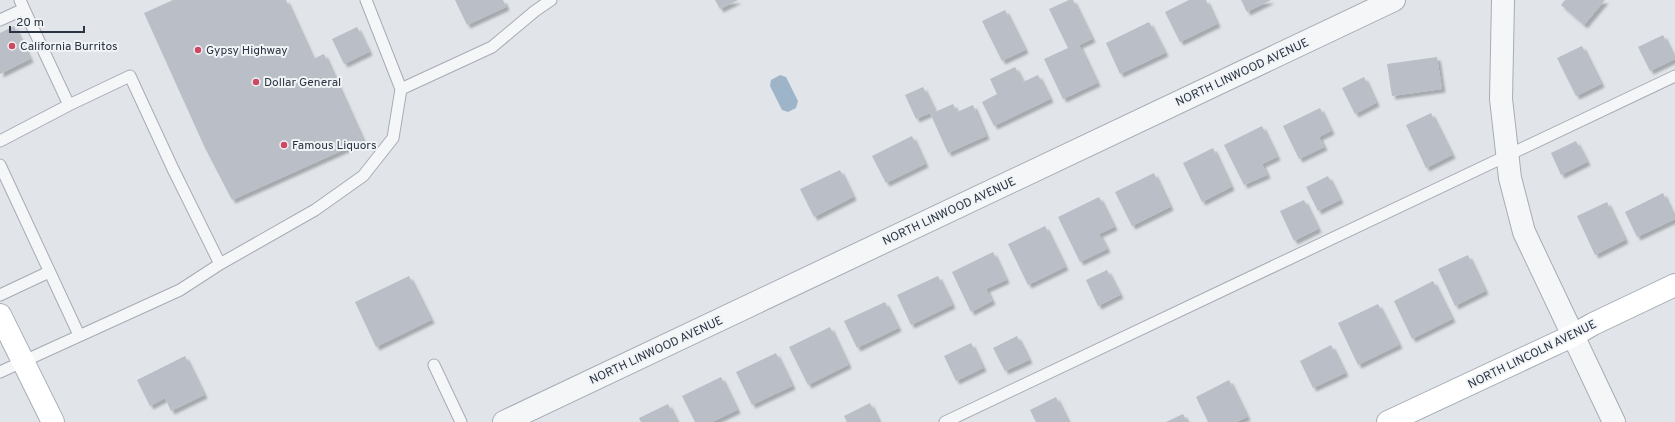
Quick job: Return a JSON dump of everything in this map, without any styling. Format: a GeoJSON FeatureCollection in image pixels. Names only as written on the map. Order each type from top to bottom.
{"type":"FeatureCollection","features":[{"type":"Feature","properties":{"kind":"street","name":"NORTH LINWOOD AVENUE"},"geometry":{"type":"LineString","coordinates":[[504,422],[1394,0]]}},
{"type":"Feature","properties":{"kind":"street"},"geometry":{"type":"LineString","coordinates":[[1503,0],[1501,99],[1510,178],[1524,232],[1614,422]]}},
{"type":"Feature","properties":{"kind":"street","name":"NORTH LINCOLN AVENUE"},"geometry":{"type":"LineString","coordinates":[[1388,422],[1413,417],[1593,324],[1675,285]]}},
{"type":"Feature","properties":{"kind":"street"},"geometry":{"type":"LineString","coordinates":[[0,315],[53,422]]}},
{"type":"Feature","properties":{"kind":"lane"},"geometry":{"type":"LineString","coordinates":[[0,372],[180,290],[220,264],[315,210],[363,176],[392,138],[400,89],[366,0]]}},
{"type":"Feature","properties":{"kind":"lane"},"geometry":{"type":"LineString","coordinates":[[400,89],[492,47],[550,0]]}},
{"type":"Feature","properties":{"kind":"lane"},"geometry":{"type":"LineString","coordinates":[[0,20],[22,4],[69,105]]}},
{"type":"Feature","properties":{"kind":"lane"},"geometry":{"type":"LineString","coordinates":[[0,141],[69,105],[130,76],[173,169],[220,264]]}},
{"type":"Feature","properties":{"kind":"lane"},"geometry":{"type":"LineString","coordinates":[[945,422],[1675,76]]}},
{"type":"Feature","properties":{"kind":"lane"},"geometry":{"type":"LineString","coordinates":[[0,165],[79,336]]}},
{"type":"Feature","properties":{"kind":"lane"},"geometry":{"type":"LineString","coordinates":[[0,295],[49,272]]}},
{"type":"Feature","properties":{"kind":"lane"},"geometry":{"type":"LineString","coordinates":[[434,365],[461,422]]}},
{"type":"Feature","properties":{"kind":"water"},"geometry":{"type":"Polygon","coordinates":[[[780,75],[786,77],[798,101],[796,108],[788,112],[782,110],[770,86],[771,80],[780,75]]]}},
{"type":"Feature","properties":{"kind":"building"},"geometry":{"type":"Polygon","coordinates":[[[173,0],[286,0],[313,59],[324,54],[363,141],[232,200],[205,148],[144,13],[173,0]]]}},
{"type":"Feature","properties":{"kind":"building"},"geometry":{"type":"Polygon","coordinates":[[[455,0],[503,0],[506,7],[467,25],[455,0]]]}},
{"type":"Feature","properties":{"kind":"building"},"geometry":{"type":"Polygon","coordinates":[[[715,0],[738,0],[720,9],[715,0]]]}},
{"type":"Feature","properties":{"kind":"building"},"geometry":{"type":"Polygon","coordinates":[[[1069,0],[1073,0],[1092,39],[1079,45],[1097,83],[1063,99],[1044,59],[1068,48],[1049,9],[1069,0]]]}},
{"type":"Feature","properties":{"kind":"building"},"geometry":{"type":"Polygon","coordinates":[[[1189,0],[1206,0],[1217,24],[1180,42],[1165,12],[1189,0]]]}},
{"type":"Feature","properties":{"kind":"building"},"geometry":{"type":"Polygon","coordinates":[[[1241,0],[1271,0],[1247,12],[1241,0]]]}},
{"type":"Feature","properties":{"kind":"building"},"geometry":{"type":"Polygon","coordinates":[[[1565,0],[1605,0],[1584,25],[1561,5],[1565,0]]]}},
{"type":"Feature","properties":{"kind":"building"},"geometry":{"type":"Polygon","coordinates":[[[1005,10],[1025,50],[1002,61],[982,21],[1005,10]]]}},
{"type":"Feature","properties":{"kind":"building"},"geometry":{"type":"Polygon","coordinates":[[[1149,22],[1165,53],[1120,74],[1106,43],[1149,22]]]}},
{"type":"Feature","properties":{"kind":"building","name":"California Burritos"},"geometry":{"type":"Polygon","coordinates":[[[14,26],[30,59],[0,74],[0,33],[14,26]]]}},
{"type":"Feature","properties":{"kind":"building"},"geometry":{"type":"Polygon","coordinates":[[[357,27],[369,52],[344,64],[332,39],[357,27]]]}},
{"type":"Feature","properties":{"kind":"building"},"geometry":{"type":"Polygon","coordinates":[[[1663,35],[1675,59],[1650,71],[1638,47],[1663,35]]]}},
{"type":"Feature","properties":{"kind":"building"},"geometry":{"type":"Polygon","coordinates":[[[1582,46],[1601,84],[1576,96],[1557,58],[1582,46]]]}},
{"type":"Feature","properties":{"kind":"building"},"geometry":{"type":"Polygon","coordinates":[[[1437,57],[1442,89],[1392,96],[1387,64],[1437,57]]]}},
{"type":"Feature","properties":{"kind":"building"},"geometry":{"type":"Polygon","coordinates":[[[1015,67],[1023,82],[1038,75],[1050,99],[994,126],[982,102],[997,94],[990,79],[1015,67]]]}},
{"type":"Feature","properties":{"kind":"building"},"geometry":{"type":"Polygon","coordinates":[[[1364,77],[1376,103],[1355,114],[1342,88],[1364,77]]]}},
{"type":"Feature","properties":{"kind":"building"},"geometry":{"type":"Polygon","coordinates":[[[923,87],[935,112],[953,104],[957,112],[973,105],[986,136],[948,153],[930,113],[916,119],[905,95],[923,87]]]}},
{"type":"Feature","properties":{"kind":"building"},"geometry":{"type":"Polygon","coordinates":[[[1320,108],[1331,131],[1319,137],[1324,147],[1299,159],[1283,126],[1320,108]]]}},
{"type":"Feature","properties":{"kind":"building"},"geometry":{"type":"Polygon","coordinates":[[[1431,113],[1452,155],[1426,168],[1406,125],[1431,113]]]}},
{"type":"Feature","properties":{"kind":"building"},"geometry":{"type":"Polygon","coordinates":[[[1262,126],[1277,157],[1262,164],[1267,175],[1244,185],[1224,145],[1262,126]]]}},
{"type":"Feature","properties":{"kind":"building"},"geometry":{"type":"Polygon","coordinates":[[[912,136],[925,164],[886,183],[872,156],[912,136]]]}},
{"type":"Feature","properties":{"kind":"building"},"geometry":{"type":"Polygon","coordinates":[[[1576,141],[1587,162],[1561,175],[1551,153],[1576,141]]]}},
{"type":"Feature","properties":{"kind":"building"},"geometry":{"type":"Polygon","coordinates":[[[1213,148],[1231,187],[1202,202],[1183,163],[1213,148]]]}},
{"type":"Feature","properties":{"kind":"building"},"geometry":{"type":"Polygon","coordinates":[[[840,170],[853,197],[814,217],[800,189],[840,170]]]}},
{"type":"Feature","properties":{"kind":"building"},"geometry":{"type":"Polygon","coordinates":[[[1154,173],[1170,207],[1132,226],[1115,192],[1154,173]]]}},
{"type":"Feature","properties":{"kind":"building"},"geometry":{"type":"Polygon","coordinates":[[[1328,176],[1340,200],[1318,211],[1306,187],[1328,176]]]}},
{"type":"Feature","properties":{"kind":"building"},"geometry":{"type":"Polygon","coordinates":[[[1663,193],[1675,219],[1637,237],[1625,212],[1663,193]]]}},
{"type":"Feature","properties":{"kind":"building"},"geometry":{"type":"Polygon","coordinates":[[[1099,197],[1114,227],[1099,234],[1107,249],[1080,262],[1058,217],[1099,197]]]}},
{"type":"Feature","properties":{"kind":"building"},"geometry":{"type":"Polygon","coordinates":[[[1304,200],[1318,229],[1294,241],[1280,211],[1304,200]]]}},
{"type":"Feature","properties":{"kind":"building"},"geometry":{"type":"Polygon","coordinates":[[[1607,202],[1625,240],[1595,255],[1577,216],[1607,202]]]}},
{"type":"Feature","properties":{"kind":"building"},"geometry":{"type":"Polygon","coordinates":[[[1045,226],[1065,267],[1028,285],[1008,244],[1045,226]]]}},
{"type":"Feature","properties":{"kind":"building"},"geometry":{"type":"Polygon","coordinates":[[[993,252],[1006,280],[986,289],[992,301],[971,312],[952,272],[993,252]]]}},
{"type":"Feature","properties":{"kind":"building"},"geometry":{"type":"Polygon","coordinates":[[[1468,255],[1485,291],[1455,306],[1438,269],[1468,255]]]}},
{"type":"Feature","properties":{"kind":"building"},"geometry":{"type":"Polygon","coordinates":[[[1107,270],[1120,295],[1098,306],[1086,280],[1107,270]]]}},
{"type":"Feature","properties":{"kind":"building"},"geometry":{"type":"Polygon","coordinates":[[[409,276],[431,320],[376,347],[355,302],[409,276]]]}},
{"type":"Feature","properties":{"kind":"building"},"geometry":{"type":"Polygon","coordinates":[[[938,276],[952,305],[911,325],[897,295],[938,276]]]}},
{"type":"Feature","properties":{"kind":"building"},"geometry":{"type":"Polygon","coordinates":[[[1433,281],[1452,319],[1412,339],[1394,301],[1433,281]]]}},
{"type":"Feature","properties":{"kind":"building"},"geometry":{"type":"Polygon","coordinates":[[[885,302],[898,328],[857,348],[844,321],[885,302]]]}},
{"type":"Feature","properties":{"kind":"building"},"geometry":{"type":"Polygon","coordinates":[[[1378,304],[1399,345],[1358,365],[1338,323],[1378,304]]]}},
{"type":"Feature","properties":{"kind":"building"},"geometry":{"type":"Polygon","coordinates":[[[830,327],[848,365],[808,385],[789,347],[830,327]]]}},
{"type":"Feature","properties":{"kind":"building"},"geometry":{"type":"Polygon","coordinates":[[[1017,336],[1029,360],[1005,371],[993,348],[1017,336]]]}},
{"type":"Feature","properties":{"kind":"building"},"geometry":{"type":"Polygon","coordinates":[[[971,343],[983,368],[956,381],[944,356],[971,343]]]}},
{"type":"Feature","properties":{"kind":"building"},"geometry":{"type":"Polygon","coordinates":[[[1331,345],[1345,373],[1313,388],[1300,361],[1331,345]]]}},
{"type":"Feature","properties":{"kind":"building"},"geometry":{"type":"Polygon","coordinates":[[[776,353],[792,386],[752,405],[736,372],[776,353]]]}},
{"type":"Feature","properties":{"kind":"building"},"geometry":{"type":"Polygon","coordinates":[[[185,356],[204,395],[171,411],[165,398],[150,406],[137,380],[185,356]]]}},
{"type":"Feature","properties":{"kind":"building"},"geometry":{"type":"Polygon","coordinates":[[[721,377],[737,410],[712,422],[695,422],[682,396],[721,377]]]}},
{"type":"Feature","properties":{"kind":"building"},"geometry":{"type":"Polygon","coordinates":[[[1229,380],[1247,417],[1236,422],[1208,422],[1196,397],[1229,380]]]}},
{"type":"Feature","properties":{"kind":"building"},"geometry":{"type":"Polygon","coordinates":[[[1056,397],[1068,422],[1036,422],[1030,410],[1056,397]]]}},
{"type":"Feature","properties":{"kind":"building"},"geometry":{"type":"Polygon","coordinates":[[[870,403],[879,422],[847,422],[844,416],[870,403]]]}},
{"type":"Feature","properties":{"kind":"building"},"geometry":{"type":"Polygon","coordinates":[[[668,404],[677,422],[641,422],[639,418],[668,404]]]}},
{"type":"Feature","properties":{"kind":"building"},"geometry":{"type":"Polygon","coordinates":[[[1183,414],[1187,422],[1166,422],[1183,414]]]}},
{"type":"Feature","properties":{"kind":"place","name":"California Burritos"},"geometry":{"type":"Point","coordinates":[12,46]}},
{"type":"Feature","properties":{"kind":"place","name":"Gypsy Highway"},"geometry":{"type":"Point","coordinates":[198,50]}},
{"type":"Feature","properties":{"kind":"place","name":"Dollar General"},"geometry":{"type":"Point","coordinates":[256,82]}},
{"type":"Feature","properties":{"kind":"place","name":"Famous Liquors"},"geometry":{"type":"Point","coordinates":[284,145]}}]}
